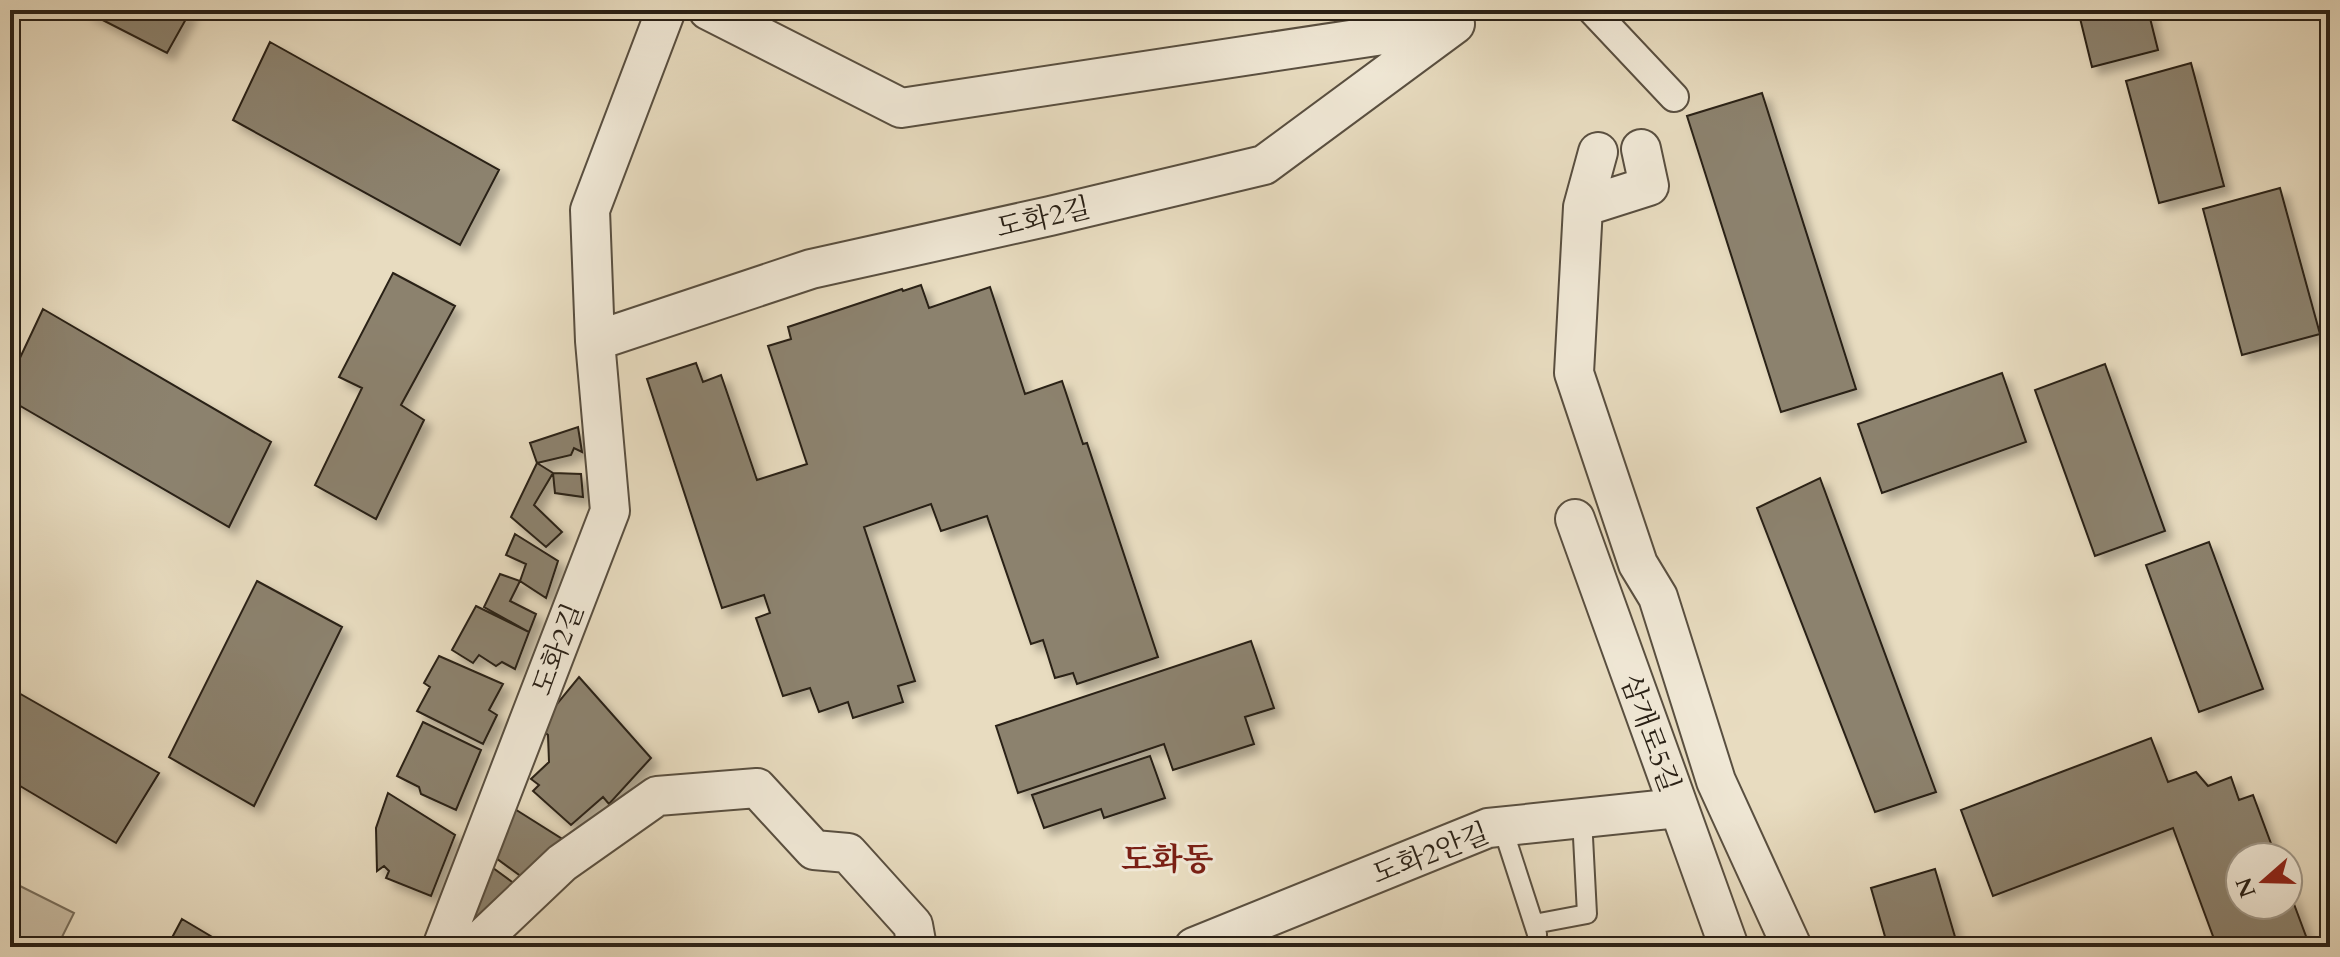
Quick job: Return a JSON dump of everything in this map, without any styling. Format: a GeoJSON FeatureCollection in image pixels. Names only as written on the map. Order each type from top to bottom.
{"type":"FeatureCollection","features":[{"type":"Feature","properties":{"kind":"street","name":"도화2길"},"geometry":{"type":"LineString","coordinates":[[442,947],[610,511],[595,341],[590,210],[666,10]]}},
{"type":"Feature","properties":{"kind":"street","name":"도화2길"},"geometry":{"type":"LineString","coordinates":[[595,341],[811,269],[1264,165],[1455,24],[901,108],[708,10]]}},
{"type":"Feature","properties":{"kind":"street"},"geometry":{"type":"LineString","coordinates":[[1592,10],[1674,97]]}},
{"type":"Feature","properties":{"kind":"street"},"geometry":{"type":"LineString","coordinates":[[1583,207],[1649,186],[1641,149]]}},
{"type":"Feature","properties":{"kind":"street"},"geometry":{"type":"LineString","coordinates":[[1598,152],[1583,207],[1574,373],[1638,564],[1658,597],[1716,781],[1792,947]]}},
{"type":"Feature","properties":{"kind":"street","name":"삼개로5길"},"geometry":{"type":"LineString","coordinates":[[1575,519],[1729,947]]}},
{"type":"Feature","properties":{"kind":"street"},"geometry":{"type":"LineString","coordinates":[[457,947],[482,939],[562,863],[657,796],[757,788],[814,850],[848,853],[913,925],[917,947]]}},
{"type":"Feature","properties":{"kind":"street","name":"도화2안길"},"geometry":{"type":"LineString","coordinates":[[1200,946],[1488,828],[1678,808]]}},
{"type":"Feature","properties":{"kind":"lane"},"geometry":{"type":"LineString","coordinates":[[1534,924],[1587,914],[1582,818]]}},
{"type":"Feature","properties":{"kind":"lane"},"geometry":{"type":"LineString","coordinates":[[1502,826],[1534,924],[1537,947]]}},
{"type":"Feature","properties":{"kind":"shaded area"},"geometry":{"type":"Polygon","coordinates":[[[10,881],[74,913],[57,947],[10,947],[10,881]]]}},
{"type":"Feature","properties":{"kind":"building"},"geometry":{"type":"Polygon","coordinates":[[[83,10],[191,10],[167,53],[83,10]]]}},
{"type":"Feature","properties":{"kind":"building"},"geometry":{"type":"Polygon","coordinates":[[[2078,10],[2148,10],[2158,50],[2092,67],[2078,10]]]}},
{"type":"Feature","properties":{"kind":"building"},"geometry":{"type":"Polygon","coordinates":[[[270,42],[499,170],[460,245],[233,120],[270,42]]]}},
{"type":"Feature","properties":{"kind":"building"},"geometry":{"type":"Polygon","coordinates":[[[2191,63],[2224,186],[2159,203],[2126,81],[2191,63]]]}},
{"type":"Feature","properties":{"kind":"building"},"geometry":{"type":"Polygon","coordinates":[[[1762,93],[1856,389],[1781,412],[1687,116],[1762,93]]]}},
{"type":"Feature","properties":{"kind":"building"},"geometry":{"type":"Polygon","coordinates":[[[2280,188],[2320,334],[2242,355],[2203,209],[2280,188]]]}},
{"type":"Feature","properties":{"kind":"building"},"geometry":{"type":"Polygon","coordinates":[[[393,273],[455,306],[401,405],[424,420],[376,519],[315,485],[362,388],[339,377],[393,273]]]}},
{"type":"Feature","properties":{"kind":"building"},"geometry":{"type":"Polygon","coordinates":[[[921,285],[929,308],[990,287],[1025,394],[1062,381],[1083,444],[1087,443],[1158,657],[1077,684],[1073,673],[1055,678],[1043,640],[1031,644],[987,516],[941,531],[931,504],[864,527],[915,681],[898,686],[903,702],[853,718],[848,702],[819,712],[810,688],[783,696],[756,618],[770,613],[764,595],[722,608],[647,379],[696,363],[703,382],[721,375],[757,480],[807,464],[768,346],[791,339],[788,327],[921,285]]]}},
{"type":"Feature","properties":{"kind":"building"},"geometry":{"type":"Polygon","coordinates":[[[43,309],[271,442],[229,527],[10,400],[10,379],[43,309]]]}},
{"type":"Feature","properties":{"kind":"building"},"geometry":{"type":"Polygon","coordinates":[[[2105,364],[2165,531],[2095,556],[2035,390],[2105,364]]]}},
{"type":"Feature","properties":{"kind":"building"},"geometry":{"type":"Polygon","coordinates":[[[2002,373],[2026,442],[1882,493],[1858,424],[2002,373]]]}},
{"type":"Feature","properties":{"kind":"building"},"geometry":{"type":"Polygon","coordinates":[[[578,427],[582,452],[574,448],[571,455],[537,463],[530,443],[578,427]]]}},
{"type":"Feature","properties":{"kind":"building"},"geometry":{"type":"Polygon","coordinates":[[[537,463],[553,473],[534,505],[562,532],[546,547],[511,517],[537,463]]]}},
{"type":"Feature","properties":{"kind":"building"},"geometry":{"type":"Polygon","coordinates":[[[553,473],[581,474],[583,497],[555,493],[553,473]]]}},
{"type":"Feature","properties":{"kind":"building"},"geometry":{"type":"Polygon","coordinates":[[[1820,478],[1936,792],[1875,812],[1757,508],[1820,478]]]}},
{"type":"Feature","properties":{"kind":"building"},"geometry":{"type":"Polygon","coordinates":[[[515,534],[558,561],[546,598],[520,581],[526,564],[506,555],[515,534]]]}},
{"type":"Feature","properties":{"kind":"building"},"geometry":{"type":"Polygon","coordinates":[[[2209,542],[2263,689],[2199,712],[2146,565],[2209,542]]]}},
{"type":"Feature","properties":{"kind":"building"},"geometry":{"type":"Polygon","coordinates":[[[500,574],[520,581],[510,601],[536,614],[529,632],[484,607],[500,574]]]}},
{"type":"Feature","properties":{"kind":"building"},"geometry":{"type":"Polygon","coordinates":[[[257,581],[342,627],[254,806],[169,757],[257,581]]]}},
{"type":"Feature","properties":{"kind":"building"},"geometry":{"type":"Polygon","coordinates":[[[476,606],[529,632],[515,669],[502,662],[496,666],[479,655],[473,663],[452,650],[476,606]]]}},
{"type":"Feature","properties":{"kind":"building"},"geometry":{"type":"Polygon","coordinates":[[[1251,641],[1274,708],[1245,717],[1254,744],[1173,770],[1164,744],[1018,793],[996,726],[1251,641]]]}},
{"type":"Feature","properties":{"kind":"building"},"geometry":{"type":"Polygon","coordinates":[[[439,656],[503,684],[489,710],[497,715],[483,744],[417,711],[430,687],[424,683],[439,656]]]}},
{"type":"Feature","properties":{"kind":"building"},"geometry":{"type":"Polygon","coordinates":[[[579,677],[651,758],[609,804],[603,797],[571,825],[533,791],[539,785],[531,779],[549,762],[548,735],[538,727],[579,677]]]}},
{"type":"Feature","properties":{"kind":"building"},"geometry":{"type":"Polygon","coordinates":[[[10,688],[159,773],[116,843],[10,780],[10,688]]]}},
{"type":"Feature","properties":{"kind":"building"},"geometry":{"type":"Polygon","coordinates":[[[423,722],[481,750],[456,810],[421,794],[419,787],[397,776],[423,722]]]}},
{"type":"Feature","properties":{"kind":"building"},"geometry":{"type":"Polygon","coordinates":[[[2151,738],[2168,782],[2196,772],[2208,786],[2231,777],[2239,800],[2253,795],[2270,841],[2224,841],[2224,921],[2300,921],[2310,947],[2217,947],[2173,828],[1993,896],[1961,810],[2151,738]]]}},
{"type":"Feature","properties":{"kind":"building"},"geometry":{"type":"Polygon","coordinates":[[[1150,756],[1165,798],[1104,818],[1101,809],[1044,828],[1032,795],[1150,756]]]}},
{"type":"Feature","properties":{"kind":"building"},"geometry":{"type":"Polygon","coordinates":[[[388,793],[455,835],[431,896],[386,878],[389,871],[384,866],[377,871],[376,828],[388,793]]]}},
{"type":"Feature","properties":{"kind":"building"},"geometry":{"type":"Polygon","coordinates":[[[510,806],[567,842],[526,880],[496,858],[510,806]]]}},
{"type":"Feature","properties":{"kind":"building"},"geometry":{"type":"Polygon","coordinates":[[[489,865],[519,887],[478,925],[467,918],[489,865]]]}},
{"type":"Feature","properties":{"kind":"building"},"geometry":{"type":"Polygon","coordinates":[[[1935,869],[1958,947],[1888,947],[1871,888],[1935,869]]]}},
{"type":"Feature","properties":{"kind":"building"},"geometry":{"type":"Polygon","coordinates":[[[182,919],[229,947],[167,947],[182,919]]]}},
{"type":"Feature","properties":{"kind":"district","name":"도화동"},"geometry":{"type":"Point","coordinates":[1167,859]}}]}
